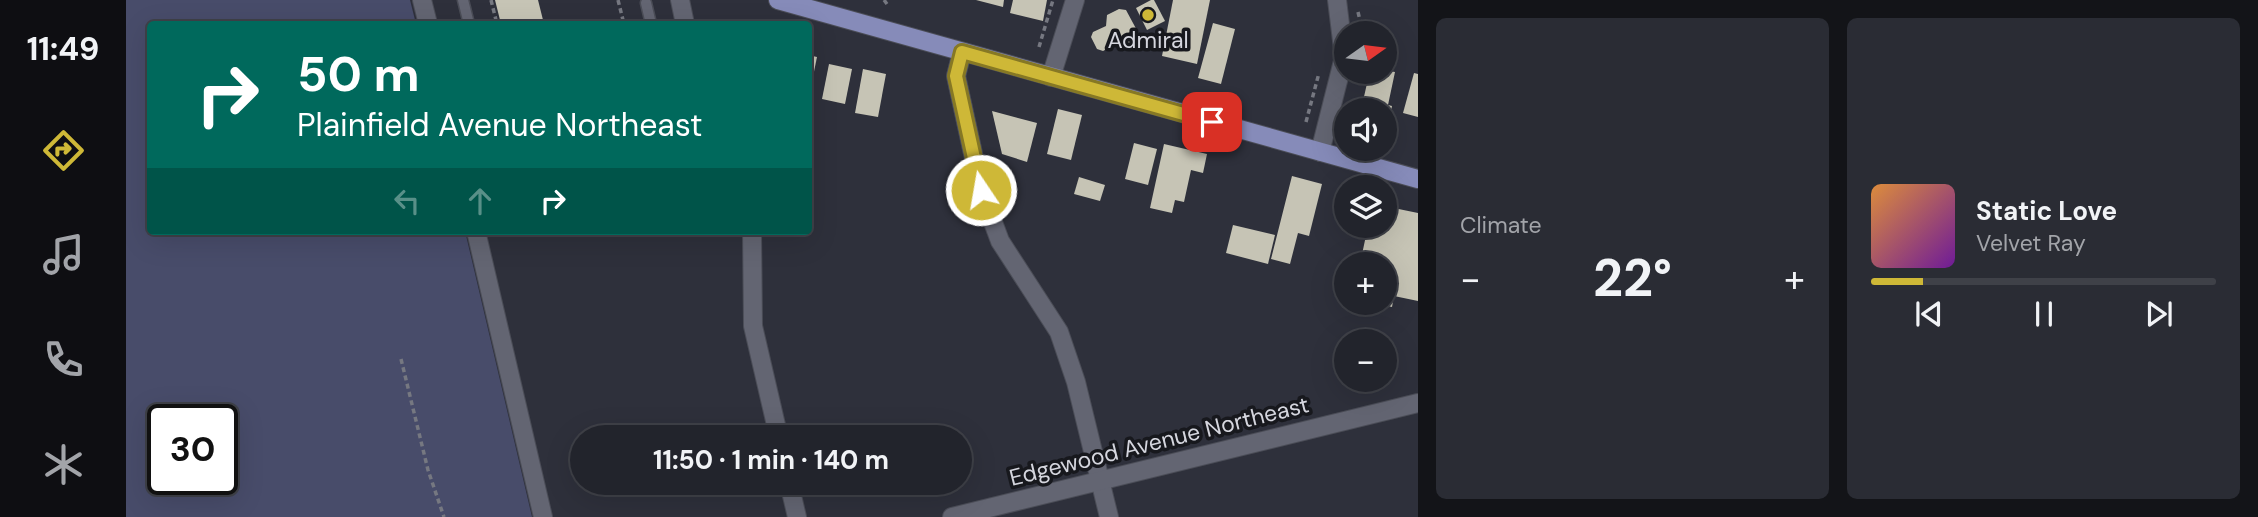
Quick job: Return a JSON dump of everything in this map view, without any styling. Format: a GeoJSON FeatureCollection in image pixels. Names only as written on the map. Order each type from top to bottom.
{"type":"FeatureCollection","features":[{"type":"Feature","properties":{"kind":"main road"},"geometry":{"type":"LineString","coordinates":[[778,0],[813,5],[962,52],[1418,179]]}},
{"type":"Feature","properties":{"kind":"street"},"geometry":{"type":"LineString","coordinates":[[422,0],[427,21]]}},
{"type":"Feature","properties":{"kind":"street"},"geometry":{"type":"LineString","coordinates":[[680,0],[684,21]]}},
{"type":"Feature","properties":{"kind":"street"},"geometry":{"type":"LineString","coordinates":[[1051,77],[1075,0]]}},
{"type":"Feature","properties":{"kind":"street"},"geometry":{"type":"LineString","coordinates":[[1320,152],[1344,57],[1337,0]]}},
{"type":"Feature","properties":{"kind":"street"},"geometry":{"type":"LineString","coordinates":[[962,52],[956,76],[981,190],[1000,241],[1059,332],[1076,382],[1109,517]]}},
{"type":"Feature","properties":{"kind":"street"},"geometry":{"type":"LineString","coordinates":[[477,235],[543,517]]}},
{"type":"Feature","properties":{"kind":"street"},"geometry":{"type":"LineString","coordinates":[[752,235],[753,326],[776,425]]}},
{"type":"Feature","properties":{"kind":"street","name":"Edgewood Avenue Northeast"},"geometry":{"type":"LineString","coordinates":[[952,517],[1418,403]]}},
{"type":"Feature","properties":{"kind":"street"},"geometry":{"type":"LineString","coordinates":[[792,495],[797,517]]}},
{"type":"Feature","properties":{"kind":"lane"},"geometry":{"type":"LineString","coordinates":[[463,0],[468,21]]}},
{"type":"Feature","properties":{"kind":"lane"},"geometry":{"type":"LineString","coordinates":[[646,3],[651,21]]}},
{"type":"Feature","properties":{"kind":"path"},"geometry":{"type":"LineString","coordinates":[[491,0],[496,21]]}},
{"type":"Feature","properties":{"kind":"path"},"geometry":{"type":"LineString","coordinates":[[618,0],[623,21]]}},
{"type":"Feature","properties":{"kind":"path"},"geometry":{"type":"LineString","coordinates":[[1039,47],[1053,0]]}},
{"type":"Feature","properties":{"kind":"path"},"geometry":{"type":"LineString","coordinates":[[1358,10],[1360,21]]}},
{"type":"Feature","properties":{"kind":"path"},"geometry":{"type":"LineString","coordinates":[[1306,122],[1322,62]]}},
{"type":"Feature","properties":{"kind":"path"},"geometry":{"type":"LineString","coordinates":[[401,359],[426,460],[444,517]]}},
{"type":"Feature","properties":{"kind":"shaded area"},"geometry":{"type":"Polygon","coordinates":[[[126,0],[410,0],[415,21],[147,21],[147,235],[466,235],[532,517],[126,517],[126,0]]]}},
{"type":"Feature","properties":{"kind":"building"},"geometry":{"type":"Polygon","coordinates":[[[495,0],[538,0],[543,21],[500,21],[495,0]]]}},
{"type":"Feature","properties":{"kind":"building"},"geometry":{"type":"Polygon","coordinates":[[[976,0],[1004,0],[1003,7],[976,0]]]}},
{"type":"Feature","properties":{"kind":"building"},"geometry":{"type":"Polygon","coordinates":[[[1013,0],[1047,0],[1043,21],[1010,13],[1013,0]]]}},
{"type":"Feature","properties":{"kind":"building"},"geometry":{"type":"Polygon","coordinates":[[[1154,0],[1165,21],[1147,30],[1136,8],[1154,0]]]}},
{"type":"Feature","properties":{"kind":"building"},"geometry":{"type":"Polygon","coordinates":[[[1173,0],[1210,0],[1197,64],[1162,56],[1173,0]]]}},
{"type":"Feature","properties":{"kind":"building"},"geometry":{"type":"Polygon","coordinates":[[[1119,9],[1126,10],[1140,36],[1137,42],[1125,48],[1114,45],[1103,51],[1097,49],[1091,37],[1093,32],[1106,26],[1107,15],[1119,9]]]}},
{"type":"Feature","properties":{"kind":"building"},"geometry":{"type":"Polygon","coordinates":[[[1213,23],[1235,29],[1221,84],[1198,78],[1213,23]]]}},
{"type":"Feature","properties":{"kind":"building"},"geometry":{"type":"Polygon","coordinates":[[[812,56],[817,57],[812,81],[812,56]]]}},
{"type":"Feature","properties":{"kind":"building"},"geometry":{"type":"Polygon","coordinates":[[[829,64],[852,69],[845,104],[822,99],[829,64]]]}},
{"type":"Feature","properties":{"kind":"building"},"geometry":{"type":"Polygon","coordinates":[[[863,69],[886,74],[878,117],[855,113],[863,69]]]}},
{"type":"Feature","properties":{"kind":"building"},"geometry":{"type":"Polygon","coordinates":[[[1414,73],[1418,74],[1418,117],[1403,113],[1414,73]]]}},
{"type":"Feature","properties":{"kind":"building"},"geometry":{"type":"Polygon","coordinates":[[[1367,84],[1392,84],[1389,98],[1364,98],[1367,84]]]}},
{"type":"Feature","properties":{"kind":"building"},"geometry":{"type":"Polygon","coordinates":[[[1058,109],[1082,115],[1071,160],[1047,154],[1058,109]]]}},
{"type":"Feature","properties":{"kind":"building"},"geometry":{"type":"Polygon","coordinates":[[[992,111],[1037,123],[1027,162],[1002,154],[992,111]]]}},
{"type":"Feature","properties":{"kind":"building"},"geometry":{"type":"Polygon","coordinates":[[[1134,143],[1157,149],[1148,185],[1125,179],[1134,143]]]}},
{"type":"Feature","properties":{"kind":"building"},"geometry":{"type":"Polygon","coordinates":[[[1164,144],[1207,154],[1203,173],[1191,170],[1184,202],[1175,200],[1172,213],[1150,208],[1164,144]]]}},
{"type":"Feature","properties":{"kind":"building"},"geometry":{"type":"Polygon","coordinates":[[[1292,176],[1322,184],[1309,236],[1298,233],[1290,264],[1271,259],[1292,176]]]}},
{"type":"Feature","properties":{"kind":"building"},"geometry":{"type":"Polygon","coordinates":[[[1079,177],[1105,185],[1100,201],[1074,194],[1079,177]]]}},
{"type":"Feature","properties":{"kind":"building"},"geometry":{"type":"Polygon","coordinates":[[[1397,209],[1418,213],[1418,301],[1397,297],[1397,252],[1363,252],[1365,238],[1397,238],[1397,209]]]}},
{"type":"Feature","properties":{"kind":"building"},"geometry":{"type":"Polygon","coordinates":[[[1233,225],[1275,235],[1268,264],[1226,253],[1233,225]]]}},
{"type":"Feature","properties":{"kind":"place","name":"Admiral"},"geometry":{"type":"Point","coordinates":[1148,15]}},
{"type":"Feature","properties":{"kind":"route"},"geometry":{"type":"LineString","coordinates":[[981,190],[956,76],[962,52],[1212,122]]}}]}
